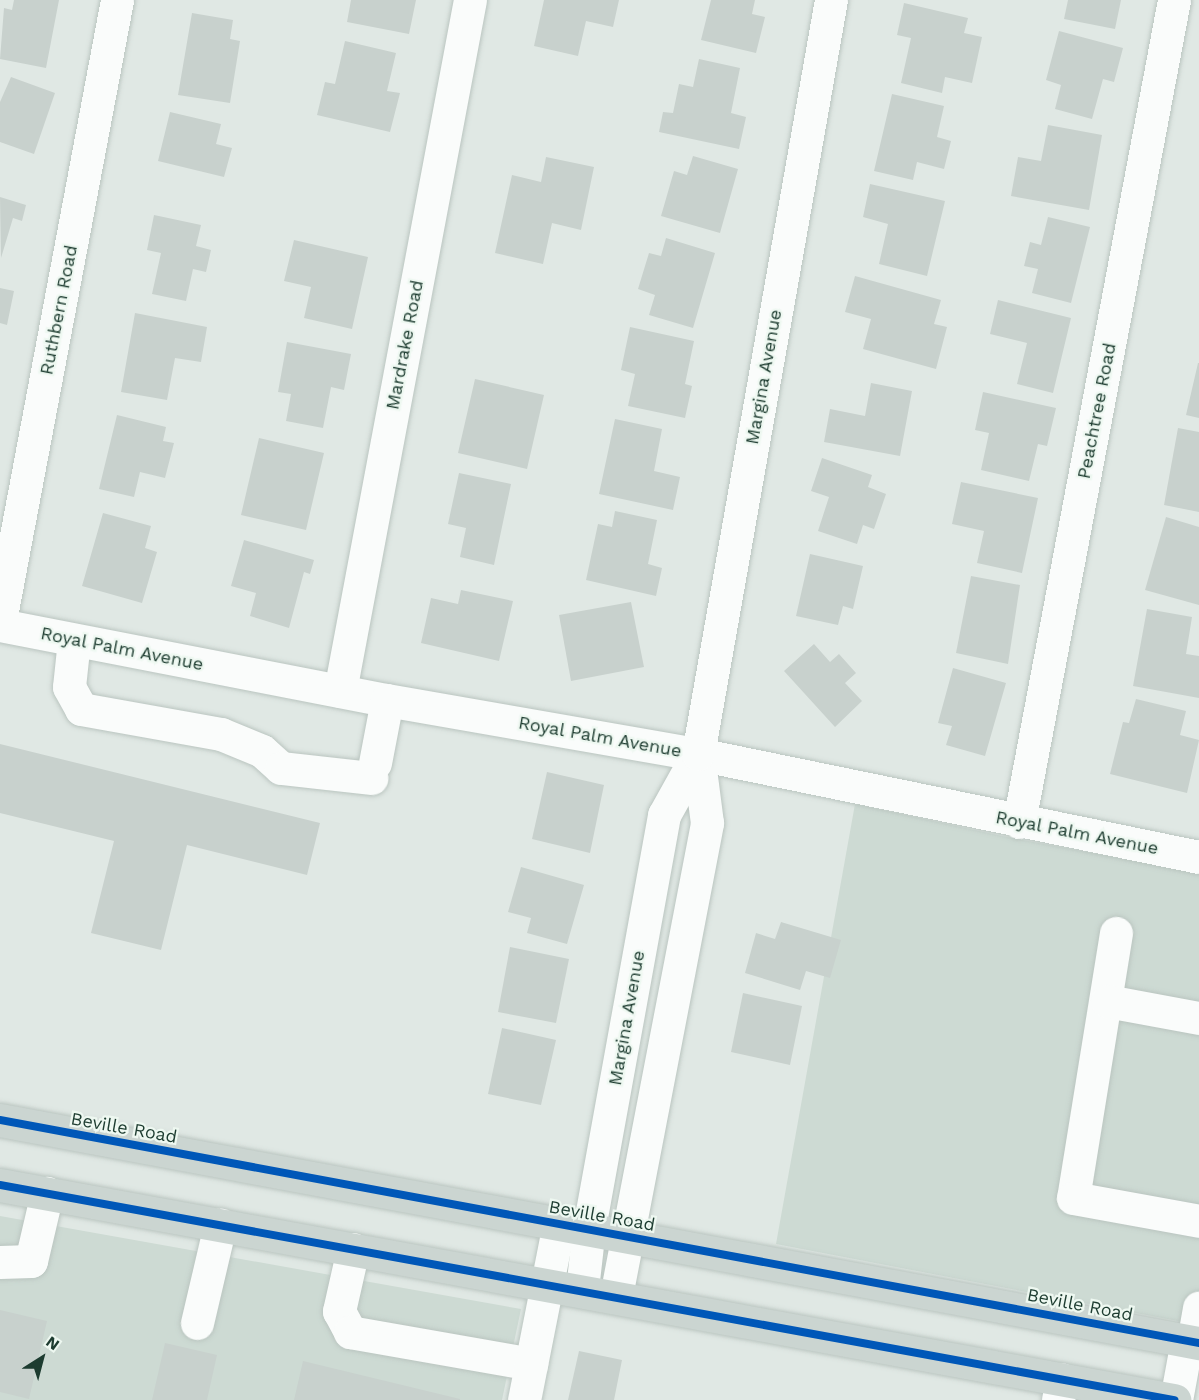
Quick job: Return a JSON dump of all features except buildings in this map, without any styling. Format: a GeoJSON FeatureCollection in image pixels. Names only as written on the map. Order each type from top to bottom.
{"type":"FeatureCollection","features":[{"type":"Feature","properties":{"kind":"main road","name":"Beville Road"},"geometry":{"type":"LineString","coordinates":[[0,1120],[1193,1341]]}},
{"type":"Feature","properties":{"kind":"main road"},"geometry":{"type":"LineString","coordinates":[[0,1185],[546,1285],[582,1289],[1060,1389],[1170,1400]]}},
{"type":"Feature","properties":{"kind":"street","name":"Ruthbern Road"},"geometry":{"type":"LineString","coordinates":[[0,621],[117,0]]}},
{"type":"Feature","properties":{"kind":"street","name":"Mardrake Road"},"geometry":{"type":"LineString","coordinates":[[340,691],[470,0]]}},
{"type":"Feature","properties":{"kind":"street","name":"Margina Avenue"},"geometry":{"type":"LineString","coordinates":[[616,1296],[707,823],[698,754],[831,0]]}},
{"type":"Feature","properties":{"kind":"street","name":"Peachtree Road"},"geometry":{"type":"LineString","coordinates":[[1019,822],[1174,0]]}},
{"type":"Feature","properties":{"kind":"street","name":"Royal Palm Avenue"},"geometry":{"type":"LineString","coordinates":[[0,625],[387,700],[698,754],[1019,822],[1199,857]]}},
{"type":"Feature","properties":{"kind":"street"},"geometry":{"type":"LineString","coordinates":[[74,640],[69,687],[81,709],[221,734],[262,751],[281,768],[373,770],[387,700]]}},
{"type":"Feature","properties":{"kind":"street","name":"Margina Avenue"},"geometry":{"type":"LineString","coordinates":[[582,1289],[574,1225],[664,815],[698,754]]}},
{"type":"Feature","properties":{"kind":"street"},"geometry":{"type":"LineString","coordinates":[[1116,933],[1107,1001],[1073,1198],[1199,1221]]}},
{"type":"Feature","properties":{"kind":"street"},"geometry":{"type":"LineString","coordinates":[[1107,1001],[1199,1018]]}},
{"type":"Feature","properties":{"kind":"street"},"geometry":{"type":"LineString","coordinates":[[0,1262],[31,1262],[47,1193]]}},
{"type":"Feature","properties":{"kind":"street"},"geometry":{"type":"LineString","coordinates":[[197,1323],[220,1225]]}},
{"type":"Feature","properties":{"kind":"street"},"geometry":{"type":"LineString","coordinates":[[524,1400],[546,1285],[574,1225]]}},
{"type":"Feature","properties":{"kind":"street"},"geometry":{"type":"LineString","coordinates":[[353,1249],[339,1311],[350,1332],[531,1364]]}},
{"type":"Feature","properties":{"kind":"street"},"geometry":{"type":"LineString","coordinates":[[1170,1400],[1193,1341],[1199,1308]]}},
{"type":"Feature","properties":{"kind":"shaded area"},"geometry":{"type":"Polygon","coordinates":[[[855,804],[1002,836],[1199,873],[1199,1325],[776,1244],[855,804]]]}},
{"type":"Feature","properties":{"kind":"shaded area"},"geometry":{"type":"Polygon","coordinates":[[[0,1216],[521,1309],[502,1400],[0,1400],[0,1216]]]}},
{"type":"Feature","properties":{"kind":"cycle path"},"geometry":{"type":"LineString","coordinates":[[0,1120],[1199,1343]]}},
{"type":"Feature","properties":{"kind":"cycle path"},"geometry":{"type":"LineString","coordinates":[[0,1185],[1174,1400]]}}]}
